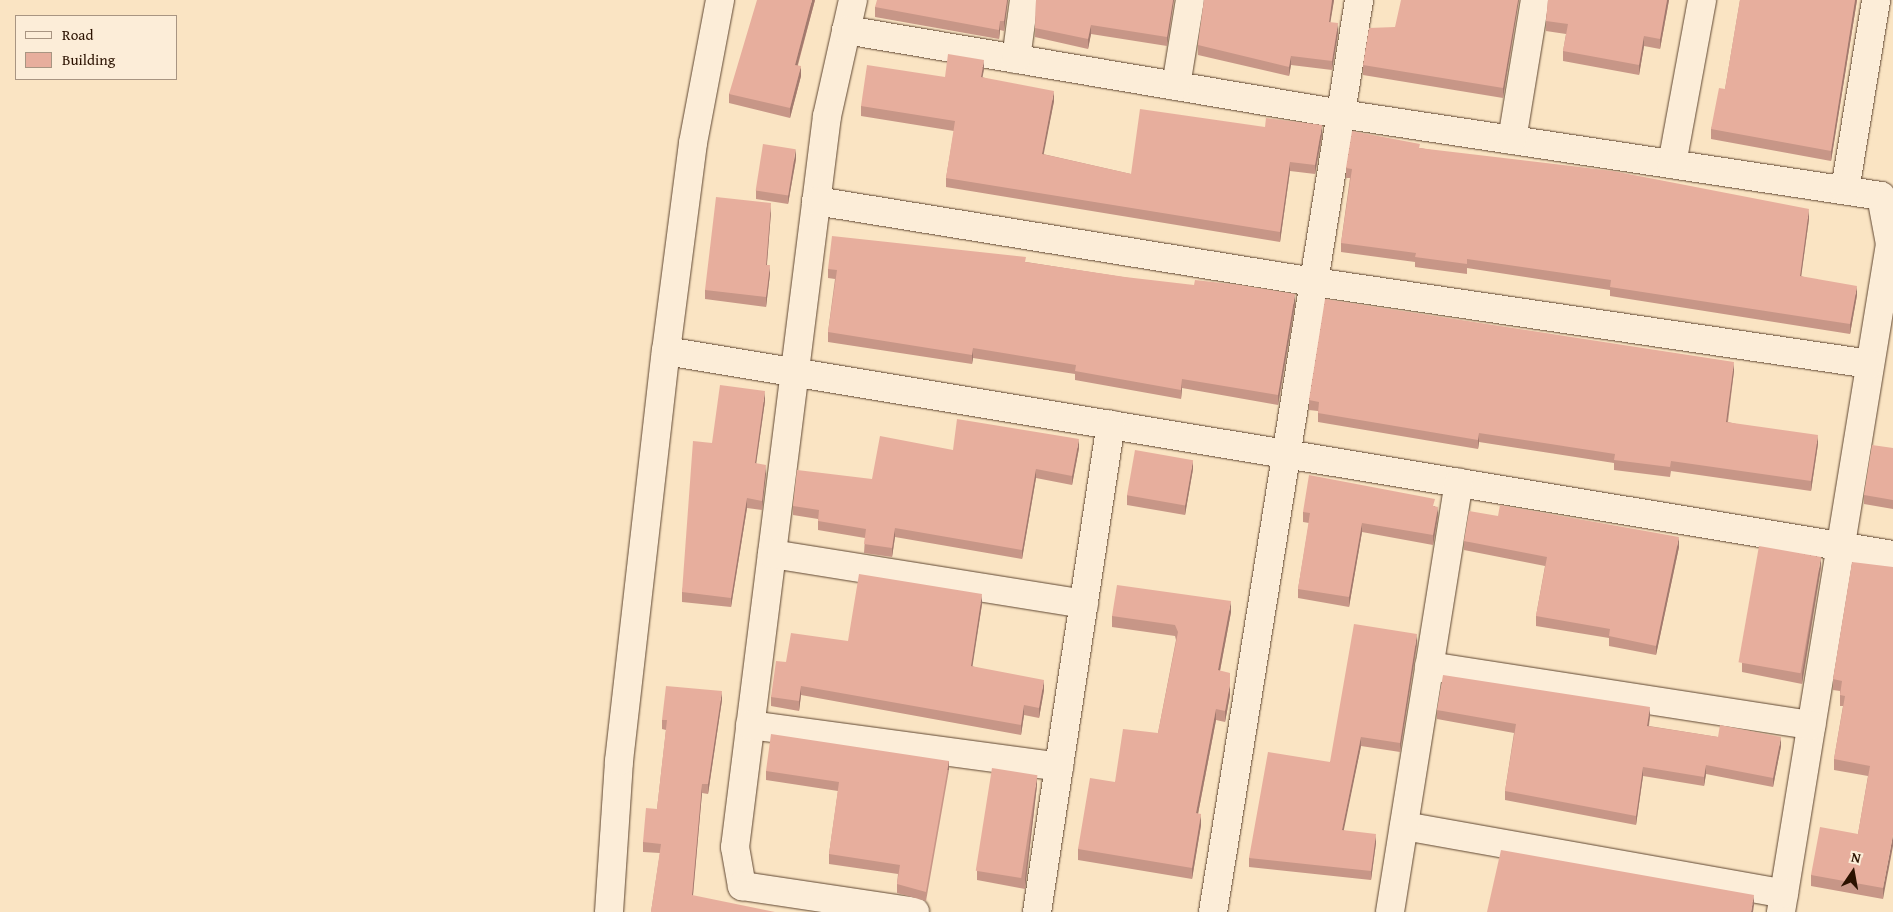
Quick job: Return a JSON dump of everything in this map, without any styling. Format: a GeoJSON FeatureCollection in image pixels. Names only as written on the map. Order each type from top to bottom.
{"type":"FeatureCollection","features":[{"type":"Feature","properties":{"kind":"street"},"geometry":{"type":"LineString","coordinates":[[609,912],[619,761],[666,352],[693,143],[720,0]]}},
{"type":"Feature","properties":{"kind":"street"},"geometry":{"type":"LineString","coordinates":[[852,0],[827,116],[735,847],[742,886],[915,912]]}},
{"type":"Feature","properties":{"kind":"street"},"geometry":{"type":"LineString","coordinates":[[1016,59],[1024,0]]}},
{"type":"Feature","properties":{"kind":"street"},"geometry":{"type":"LineString","coordinates":[[1176,86],[1190,0]]}},
{"type":"Feature","properties":{"kind":"street"},"geometry":{"type":"LineString","coordinates":[[1213,912],[1359,0]]}},
{"type":"Feature","properties":{"kind":"street"},"geometry":{"type":"LineString","coordinates":[[1512,140],[1535,0]]}},
{"type":"Feature","properties":{"kind":"street"},"geometry":{"type":"LineString","coordinates":[[1672,164],[1702,0]]}},
{"type":"Feature","properties":{"kind":"street"},"geometry":{"type":"LineString","coordinates":[[1845,190],[1876,0]]}},
{"type":"Feature","properties":{"kind":"street"},"geometry":{"type":"LineString","coordinates":[[846,30],[1340,114],[1881,196],[1890,244],[1843,547],[1811,726],[1783,903],[1404,826]]}},
{"type":"Feature","properties":{"kind":"street"},"geometry":{"type":"LineString","coordinates":[[816,202],[1314,282],[1870,364]]}},
{"type":"Feature","properties":{"kind":"street"},"geometry":{"type":"LineString","coordinates":[[666,352],[1893,555]]}},
{"type":"Feature","properties":{"kind":"street"},"geometry":{"type":"LineString","coordinates":[[1037,912],[1111,425]]}},
{"type":"Feature","properties":{"kind":"street"},"geometry":{"type":"LineString","coordinates":[[1390,912],[1459,483]]}},
{"type":"Feature","properties":{"kind":"street"},"geometry":{"type":"LineString","coordinates":[[772,554],[1084,604]]}},
{"type":"Feature","properties":{"kind":"street"},"geometry":{"type":"LineString","coordinates":[[1429,666],[1811,726]]}},
{"type":"Feature","properties":{"kind":"street"},"geometry":{"type":"LineString","coordinates":[[750,725],[1059,767]]}},
{"type":"Feature","properties":{"kind":"building"},"geometry":{"type":"Polygon","coordinates":[[[757,0],[812,0],[795,65],[801,66],[790,108],[729,94],[757,0]]]}},
{"type":"Feature","properties":{"kind":"building"},"geometry":{"type":"Polygon","coordinates":[[[877,0],[1007,0],[1004,21],[1000,21],[999,30],[875,7],[877,0]]]}},
{"type":"Feature","properties":{"kind":"building"},"geometry":{"type":"Polygon","coordinates":[[[1036,0],[1173,0],[1167,37],[1091,25],[1088,39],[1035,28],[1036,0]]]}},
{"type":"Feature","properties":{"kind":"building"},"geometry":{"type":"Polygon","coordinates":[[[1204,0],[1332,0],[1329,22],[1338,23],[1332,61],[1291,56],[1289,67],[1198,45],[1204,0]]]}},
{"type":"Feature","properties":{"kind":"building"},"geometry":{"type":"Polygon","coordinates":[[[1401,0],[1518,0],[1503,88],[1363,65],[1369,28],[1395,27],[1401,0]]]}},
{"type":"Feature","properties":{"kind":"building"},"geometry":{"type":"Polygon","coordinates":[[[1548,0],[1667,0],[1660,39],[1644,36],[1639,65],[1563,51],[1568,24],[1546,21],[1548,0]]]}},
{"type":"Feature","properties":{"kind":"building"},"geometry":{"type":"Polygon","coordinates":[[[1740,0],[1855,0],[1831,151],[1711,129],[1719,88],[1725,89],[1740,0]]]}},
{"type":"Feature","properties":{"kind":"building"},"geometry":{"type":"Polygon","coordinates":[[[948,54],[984,60],[981,77],[1054,91],[1042,154],[1131,174],[1140,109],[1265,127],[1266,118],[1322,125],[1315,165],[1290,162],[1280,232],[946,178],[955,121],[861,106],[867,65],[945,77],[948,54]]]}},
{"type":"Feature","properties":{"kind":"building"},"geometry":{"type":"Polygon","coordinates":[[[1352,131],[1420,144],[1419,148],[1613,171],[1809,209],[1800,276],[1857,286],[1850,324],[1610,287],[1611,280],[1467,259],[1467,264],[1415,257],[1416,253],[1341,243],[1352,169],[1346,168],[1352,131]]]}},
{"type":"Feature","properties":{"kind":"building"},"geometry":{"type":"Polygon","coordinates":[[[763,144],[796,149],[788,196],[756,190],[763,144]]]}},
{"type":"Feature","properties":{"kind":"building"},"geometry":{"type":"Polygon","coordinates":[[[716,197],[771,203],[766,265],[770,265],[766,297],[705,290],[716,197]]]}},
{"type":"Feature","properties":{"kind":"building"},"geometry":{"type":"Polygon","coordinates":[[[832,236],[1026,257],[1025,262],[1125,277],[1194,285],[1195,280],[1295,294],[1278,395],[1182,379],[1181,390],[1075,371],[1076,365],[973,348],[972,355],[828,332],[837,270],[828,269],[832,236]]]}},
{"type":"Feature","properties":{"kind":"building"},"geometry":{"type":"Polygon","coordinates":[[[1325,299],[1734,362],[1726,422],[1818,435],[1811,481],[1671,461],[1670,467],[1614,460],[1615,454],[1479,433],[1478,440],[1318,413],[1319,402],[1309,400],[1325,299]]]}},
{"type":"Feature","properties":{"kind":"building"},"geometry":{"type":"Polygon","coordinates":[[[720,385],[765,391],[755,463],[766,465],[762,501],[747,498],[731,598],[682,592],[693,441],[712,443],[720,385]]]}},
{"type":"Feature","properties":{"kind":"building"},"geometry":{"type":"Polygon","coordinates":[[[957,419],[1079,439],[1072,476],[1036,469],[1022,550],[895,528],[892,548],[864,544],[866,529],[818,521],[819,510],[793,506],[797,470],[872,479],[880,436],[953,450],[957,419]]]}},
{"type":"Feature","properties":{"kind":"building"},"geometry":{"type":"Polygon","coordinates":[[[1872,445],[1893,448],[1893,500],[1864,495],[1872,445]]]}},
{"type":"Feature","properties":{"kind":"building"},"geometry":{"type":"Polygon","coordinates":[[[1135,450],[1193,460],[1185,506],[1127,495],[1135,450]]]}},
{"type":"Feature","properties":{"kind":"building"},"geometry":{"type":"Polygon","coordinates":[[[1309,475],[1435,499],[1433,506],[1438,507],[1433,535],[1362,523],[1349,597],[1298,589],[1310,513],[1303,512],[1309,475]]]}},
{"type":"Feature","properties":{"kind":"building"},"geometry":{"type":"Polygon","coordinates":[[[1500,505],[1679,537],[1656,646],[1609,636],[1610,629],[1536,616],[1547,557],[1464,541],[1469,511],[1498,516],[1500,505]]]}},
{"type":"Feature","properties":{"kind":"building"},"geometry":{"type":"Polygon","coordinates":[[[1759,546],[1821,557],[1801,673],[1739,662],[1759,546]]]}},
{"type":"Feature","properties":{"kind":"building"},"geometry":{"type":"Polygon","coordinates":[[[1852,562],[1893,567],[1893,835],[1883,888],[1811,875],[1820,827],[1858,834],[1870,766],[1834,759],[1845,696],[1840,695],[1842,681],[1833,679],[1852,562]]]}},
{"type":"Feature","properties":{"kind":"building"},"geometry":{"type":"Polygon","coordinates":[[[859,574],[982,594],[971,666],[1044,680],[1039,708],[1024,705],[1021,725],[801,686],[799,701],[771,697],[776,661],[786,662],[791,633],[848,641],[859,574]]]}},
{"type":"Feature","properties":{"kind":"building"},"geometry":{"type":"Polygon","coordinates":[[[1117,585],[1231,601],[1218,670],[1230,673],[1230,684],[1225,711],[1216,709],[1196,813],[1201,814],[1192,868],[1078,849],[1090,778],[1115,782],[1123,729],[1158,733],[1178,632],[1175,625],[1112,616],[1117,585]]]}},
{"type":"Feature","properties":{"kind":"building"},"geometry":{"type":"Polygon","coordinates":[[[1354,624],[1417,634],[1400,743],[1361,737],[1342,830],[1376,834],[1371,871],[1249,858],[1268,752],[1330,762],[1354,624]]]}},
{"type":"Feature","properties":{"kind":"building"},"geometry":{"type":"Polygon","coordinates":[[[1443,675],[1650,707],[1647,726],[1718,737],[1720,725],[1781,737],[1773,778],[1706,765],[1704,777],[1643,767],[1636,816],[1505,791],[1516,724],[1437,710],[1443,675]]]}},
{"type":"Feature","properties":{"kind":"building"},"geometry":{"type":"Polygon","coordinates":[[[666,686],[722,691],[708,784],[702,784],[692,895],[775,912],[651,912],[661,844],[643,842],[646,808],[657,809],[667,720],[662,720],[666,686]]]}},
{"type":"Feature","properties":{"kind":"building"},"geometry":{"type":"Polygon","coordinates":[[[771,734],[949,761],[926,892],[897,884],[900,865],[829,854],[839,782],[766,771],[771,734]]]}},
{"type":"Feature","properties":{"kind":"building"},"geometry":{"type":"Polygon","coordinates":[[[992,768],[1037,775],[1021,878],[976,871],[992,768]]]}},
{"type":"Feature","properties":{"kind":"building"},"geometry":{"type":"Polygon","coordinates":[[[1501,850],[1754,895],[1751,912],[1487,912],[1501,850]]]}}]}
